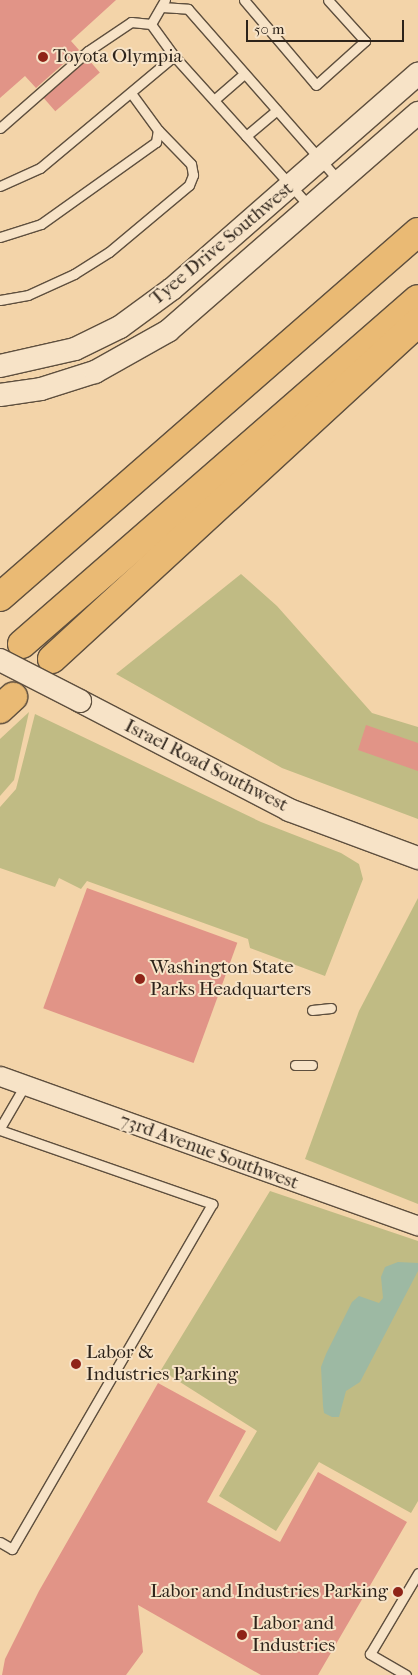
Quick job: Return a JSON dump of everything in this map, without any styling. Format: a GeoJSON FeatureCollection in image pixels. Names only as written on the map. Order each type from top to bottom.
{"type":"FeatureCollection","features":[{"type":"Feature","properties":{"kind":"highway"},"geometry":{"type":"LineString","coordinates":[[0,597],[418,232]]}},
{"type":"Feature","properties":{"kind":"highway"},"geometry":{"type":"LineString","coordinates":[[22,644],[418,299]]}},
{"type":"Feature","properties":{"kind":"highway"},"geometry":{"type":"LineString","coordinates":[[52,660],[418,323]]}},
{"type":"Feature","properties":{"kind":"street","name":"Tyee Drive Southwest"},"geometry":{"type":"LineString","coordinates":[[0,366],[75,349],[120,327],[172,289],[418,74]]}},
{"type":"Feature","properties":{"kind":"street","name":"Tyee Drive Southwest"},"geometry":{"type":"LineString","coordinates":[[0,395],[41,389],[95,372],[128,356],[168,331],[418,113]]}},
{"type":"Feature","properties":{"kind":"street","name":"Israel Road Southwest"},"geometry":{"type":"LineString","coordinates":[[0,660],[290,810],[418,858]]}},
{"type":"Feature","properties":{"kind":"street","name":"73rd Avenue Southwest"},"geometry":{"type":"LineString","coordinates":[[0,1076],[418,1226]]}},
{"type":"Feature","properties":{"kind":"lane"},"geometry":{"type":"LineString","coordinates":[[244,0],[316,85],[365,41],[328,0]]}},
{"type":"Feature","properties":{"kind":"lane"},"geometry":{"type":"LineString","coordinates":[[151,24],[164,3],[188,9],[339,182]]}},
{"type":"Feature","properties":{"kind":"lane"},"geometry":{"type":"LineString","coordinates":[[0,128],[88,51],[131,22],[151,24],[174,56],[310,207]]}},
{"type":"Feature","properties":{"kind":"lane"},"geometry":{"type":"LineString","coordinates":[[0,186],[40,168],[174,56]]}},
{"type":"Feature","properties":{"kind":"lane"},"geometry":{"type":"LineString","coordinates":[[214,100],[244,74]]}},
{"type":"Feature","properties":{"kind":"lane"},"geometry":{"type":"LineString","coordinates":[[0,300],[28,295],[74,274],[109,252],[190,185],[194,175],[191,164],[158,130],[131,93]]}},
{"type":"Feature","properties":{"kind":"lane"},"geometry":{"type":"LineString","coordinates":[[246,136],[277,110]]}},
{"type":"Feature","properties":{"kind":"lane"},"geometry":{"type":"LineString","coordinates":[[0,237],[41,224],[156,142],[158,130]]}},
{"type":"Feature","properties":{"kind":"lane"},"geometry":{"type":"LineString","coordinates":[[312,1010],[331,1008]]}},
{"type":"Feature","properties":{"kind":"lane"},"geometry":{"type":"LineString","coordinates":[[295,1065],[312,1065]]}},
{"type":"Feature","properties":{"kind":"lane"},"geometry":{"type":"LineString","coordinates":[[0,1542],[12,1549],[212,1204],[0,1129],[25,1085]]}},
{"type":"Feature","properties":{"kind":"lane"},"geometry":{"type":"LineString","coordinates":[[406,1675],[370,1654],[418,1573]]}},
{"type":"Feature","properties":{"kind":"shaded area"},"geometry":{"type":"Polygon","coordinates":[[[241,574],[277,606],[372,713],[418,727],[418,819],[282,768],[116,674],[241,574]]]}},
{"type":"Feature","properties":{"kind":"shaded area"},"geometry":{"type":"Polygon","coordinates":[[[29,712],[14,780],[0,796],[0,739],[29,712]]]}},
{"type":"Feature","properties":{"kind":"shaded area"},"geometry":{"type":"Polygon","coordinates":[[[35,714],[261,822],[341,853],[359,864],[363,879],[325,976],[250,948],[248,939],[87,881],[81,889],[59,878],[55,887],[0,868],[0,807],[16,789],[35,714]]]}},
{"type":"Feature","properties":{"kind":"shaded area"},"geometry":{"type":"Polygon","coordinates":[[[418,898],[418,1204],[305,1159],[359,1011],[418,898]]]}},
{"type":"Feature","properties":{"kind":"shaded area"},"geometry":{"type":"Polygon","coordinates":[[[270,1191],[418,1241],[418,1501],[411,1513],[319,1462],[276,1531],[219,1496],[257,1431],[161,1370],[270,1191]]]}},
{"type":"Feature","properties":{"kind":"shaded area"},"geometry":{"type":"Polygon","coordinates":[[[398,1262],[418,1263],[418,1271],[360,1382],[346,1391],[339,1417],[332,1417],[324,1413],[323,1406],[321,1367],[326,1354],[352,1302],[359,1296],[379,1303],[383,1298],[381,1277],[385,1267],[398,1262]]]}},
{"type":"Feature","properties":{"kind":"building","name":"Toyota Olympia"},"geometry":{"type":"Polygon","coordinates":[[[0,0],[116,0],[71,41],[79,50],[36,88],[25,76],[0,98],[0,0]]]}},
{"type":"Feature","properties":{"kind":"building"},"geometry":{"type":"Polygon","coordinates":[[[88,59],[100,73],[55,111],[43,98],[88,59]]]}},
{"type":"Feature","properties":{"kind":"building"},"geometry":{"type":"Polygon","coordinates":[[[366,725],[418,743],[418,771],[358,750],[366,725]]]}},
{"type":"Feature","properties":{"kind":"building","name":"Washington State Parks Headquarters"},"geometry":{"type":"Polygon","coordinates":[[[87,888],[237,943],[194,1063],[43,1008],[87,888]]]}},
{"type":"Feature","properties":{"kind":"building"},"geometry":{"type":"Polygon","coordinates":[[[158,1383],[246,1431],[207,1502],[280,1542],[318,1472],[407,1522],[318,1675],[261,1675],[138,1605],[143,1652],[126,1675],[2,1675],[5,1659],[39,1591],[158,1383]]]}},
{"type":"Feature","properties":{"kind":"place","name":"Toyota Olympia"},"geometry":{"type":"Point","coordinates":[43,57]}},
{"type":"Feature","properties":{"kind":"place","name":"Washington State Parks Headquarters"},"geometry":{"type":"Point","coordinates":[140,979]}},
{"type":"Feature","properties":{"kind":"place","name":"Labor & Industries Parking"},"geometry":{"type":"Point","coordinates":[76,1364]}},
{"type":"Feature","properties":{"kind":"place","name":"Labor and Industries Parking"},"geometry":{"type":"Point","coordinates":[398,1592]}},
{"type":"Feature","properties":{"kind":"place","name":"Labor and Industries"},"geometry":{"type":"Point","coordinates":[242,1635]}}]}
